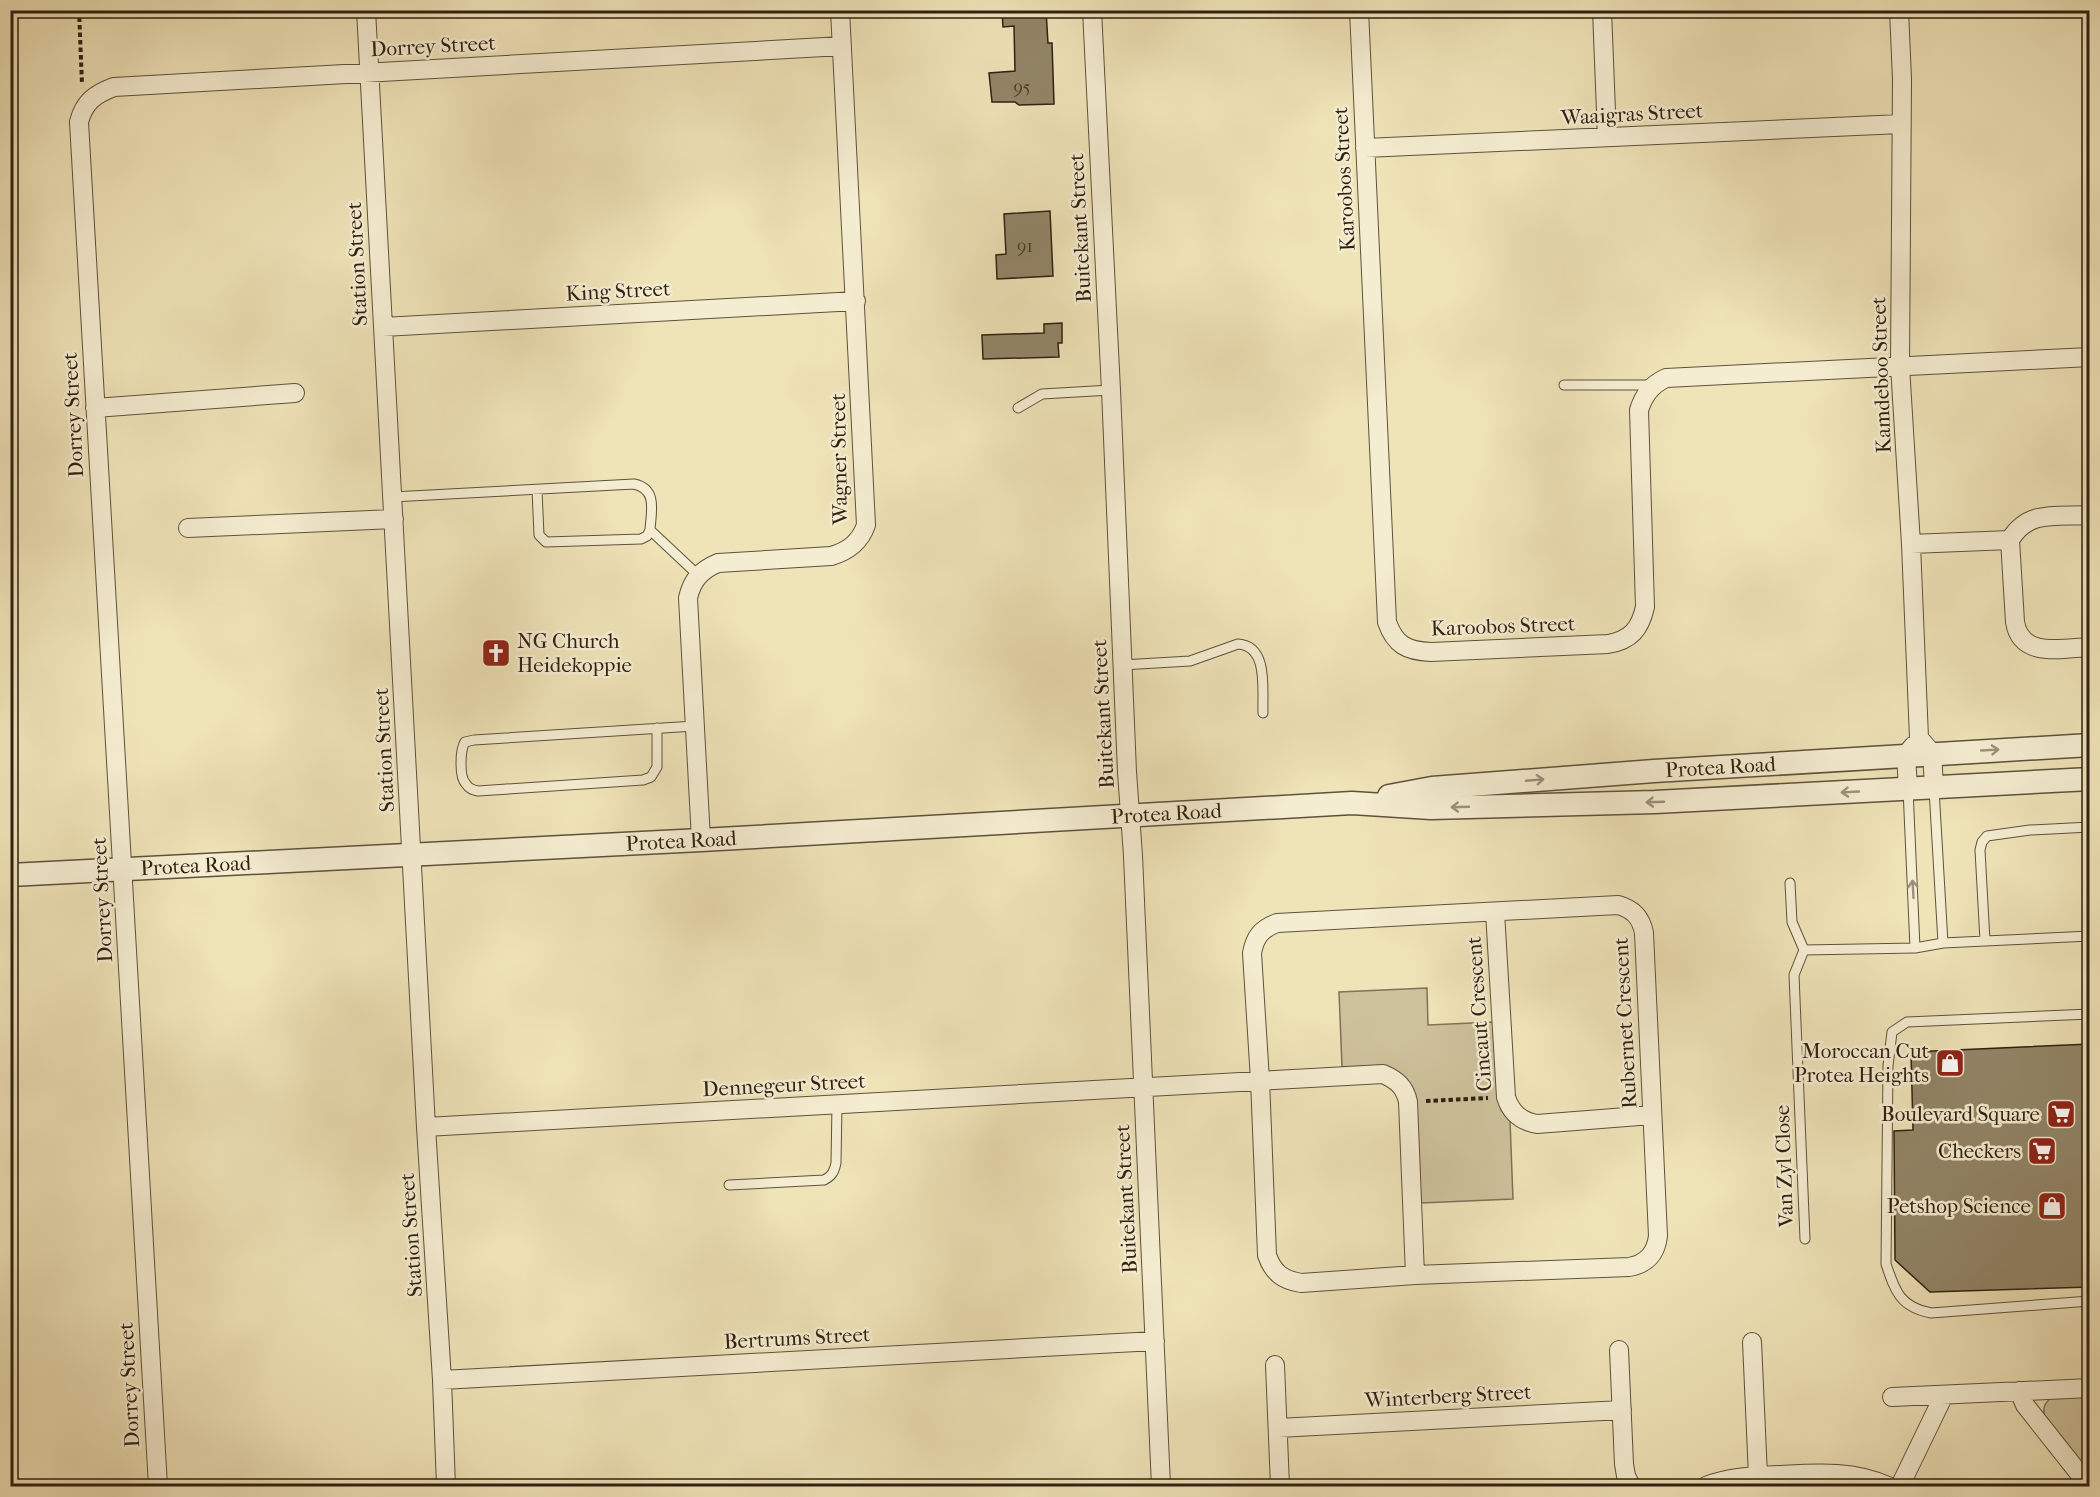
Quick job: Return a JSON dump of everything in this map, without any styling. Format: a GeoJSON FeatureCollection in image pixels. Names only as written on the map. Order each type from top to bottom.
{"type":"FeatureCollection","features":[{"type":"Feature","properties":{"kind":"street","name":"Station Street"},"geometry":{"type":"LineString","coordinates":[[366,10],[446,1486]]}},
{"type":"Feature","properties":{"kind":"street","name":"Wagner Street"},"geometry":{"type":"LineString","coordinates":[[698,575],[707,567],[718,563],[831,556],[843,553],[862,536],[866,525],[840,10]]}},
{"type":"Feature","properties":{"kind":"street","name":"Buitekant Street"},"geometry":{"type":"LineString","coordinates":[[1092,10],[1161,1486]]}},
{"type":"Feature","properties":{"kind":"street","name":"Karoobos Street"},"geometry":{"type":"LineString","coordinates":[[1359,10],[1387,622],[1391,635],[1400,644],[1418,652],[1431,652],[1608,644],[1620,642],[1635,631],[1642,621],[1645,607],[1639,410],[1642,401],[1654,385]]}},
{"type":"Feature","properties":{"kind":"street"},"geometry":{"type":"LineString","coordinates":[[1602,10],[1607,138]]}},
{"type":"Feature","properties":{"kind":"street","name":"Kamdeboo Street"},"geometry":{"type":"LineString","coordinates":[[1899,10],[1902,79],[1900,366],[1911,544],[1919,748],[1908,789]]}},
{"type":"Feature","properties":{"kind":"street","name":"Dorrey Street"},"geometry":{"type":"LineString","coordinates":[[158,1486],[79,122],[82,109],[89,99],[114,87],[842,46]]}},
{"type":"Feature","properties":{"kind":"street","name":"Waaigras Street"},"geometry":{"type":"LineString","coordinates":[[1365,148],[1901,124]]}},
{"type":"Feature","properties":{"kind":"street","name":"King Street"},"geometry":{"type":"LineString","coordinates":[[383,327],[856,301]]}},
{"type":"Feature","properties":{"kind":"street"},"geometry":{"type":"LineString","coordinates":[[1654,385],[1672,377],[2090,357]]}},
{"type":"Feature","properties":{"kind":"street"},"geometry":{"type":"LineString","coordinates":[[95,408],[295,393]]}},
{"type":"Feature","properties":{"kind":"street"},"geometry":{"type":"LineString","coordinates":[[2090,515],[2032,519],[2017,529],[2010,540],[2014,622],[2022,640],[2042,650],[2090,647]]}},
{"type":"Feature","properties":{"kind":"street"},"geometry":{"type":"LineString","coordinates":[[188,528],[393,519]]}},
{"type":"Feature","properties":{"kind":"street"},"geometry":{"type":"LineString","coordinates":[[1911,544],[2010,540]]}},
{"type":"Feature","properties":{"kind":"street"},"geometry":{"type":"LineString","coordinates":[[698,575],[691,585],[688,598],[701,840]]}},
{"type":"Feature","properties":{"kind":"street","name":"Protea Road"},"geometry":{"type":"LineString","coordinates":[[10,875],[701,840],[1352,803],[1443,788],[1919,748],[2090,745]]}},
{"type":"Feature","properties":{"kind":"street","name":"Kamdeboo Street"},"geometry":{"type":"LineString","coordinates":[[1919,748],[1934,786]]}},
{"type":"Feature","properties":{"kind":"street","name":"Protea Road"},"geometry":{"type":"LineString","coordinates":[[1352,803],[1431,808],[1596,803],[2090,779]]}},
{"type":"Feature","properties":{"kind":"street","name":"Rubernet Crescent"},"geometry":{"type":"LineString","coordinates":[[1618,905],[1633,911],[1639,917],[1644,933],[1658,1236],[1653,1252],[1642,1263],[1629,1267],[1289,1281],[1270,1265],[1268,1255],[1260,1080],[1252,953],[1254,943],[1266,927],[1277,923],[1618,905]]}},
{"type":"Feature","properties":{"kind":"street","name":"Cincaut Crescent"},"geometry":{"type":"LineString","coordinates":[[1496,912],[1506,1097],[1518,1117],[1537,1124],[1652,1115]]}},
{"type":"Feature","properties":{"kind":"street","name":"Dennegeur Street"},"geometry":{"type":"LineString","coordinates":[[426,1127],[1383,1074],[1394,1078],[1401,1085],[1406,1092],[1408,1102]]}},
{"type":"Feature","properties":{"kind":"street"},"geometry":{"type":"LineString","coordinates":[[1408,1102],[1415,1275]]}},
{"type":"Feature","properties":{"kind":"street","name":"Bertrums Street"},"geometry":{"type":"LineString","coordinates":[[442,1380],[1155,1341]]}},
{"type":"Feature","properties":{"kind":"street"},"geometry":{"type":"LineString","coordinates":[[1752,1342],[1758,1476]]}},
{"type":"Feature","properties":{"kind":"street"},"geometry":{"type":"LineString","coordinates":[[1619,1350],[1624,1464],[1631,1486]]}},
{"type":"Feature","properties":{"kind":"street"},"geometry":{"type":"LineString","coordinates":[[1275,1365],[1280,1486]]}},
{"type":"Feature","properties":{"kind":"street"},"geometry":{"type":"LineString","coordinates":[[1892,1397],[2090,1388]]}},
{"type":"Feature","properties":{"kind":"street"},"geometry":{"type":"LineString","coordinates":[[2019,1391],[2025,1405],[2089,1486]]}},
{"type":"Feature","properties":{"kind":"street"},"geometry":{"type":"LineString","coordinates":[[1900,1486],[1944,1395]]}},
{"type":"Feature","properties":{"kind":"street","name":"Winterberg Street"},"geometry":{"type":"LineString","coordinates":[[1278,1428],[1622,1410]]}},
{"type":"Feature","properties":{"kind":"street"},"geometry":{"type":"LineString","coordinates":[[1706,1486],[1731,1479],[1758,1476],[1838,1473],[1888,1486]]}},
{"type":"Feature","properties":{"kind":"lane"},"geometry":{"type":"LineString","coordinates":[[1564,385],[1654,385]]}},
{"type":"Feature","properties":{"kind":"lane"},"geometry":{"type":"LineString","coordinates":[[1018,408],[1042,394],[1111,390]]}},
{"type":"Feature","properties":{"kind":"lane"},"geometry":{"type":"LineString","coordinates":[[392,497],[634,484],[650,492],[652,498],[650,530],[647,536],[641,539],[546,542],[539,536],[537,490]]}},
{"type":"Feature","properties":{"kind":"lane"},"geometry":{"type":"LineString","coordinates":[[650,530],[698,575]]}},
{"type":"Feature","properties":{"kind":"lane"},"geometry":{"type":"LineString","coordinates":[[1122,665],[1190,661],[1238,644],[1246,645],[1252,648],[1261,662],[1263,713]]}},
{"type":"Feature","properties":{"kind":"lane"},"geometry":{"type":"LineString","coordinates":[[657,729],[657,767],[651,777],[643,780],[478,791],[471,789],[463,781],[461,756],[465,742],[695,726]]}},
{"type":"Feature","properties":{"kind":"lane"},"geometry":{"type":"LineString","coordinates":[[1934,786],[1943,943]]}},
{"type":"Feature","properties":{"kind":"lane"},"geometry":{"type":"LineString","coordinates":[[1908,789],[1915,948]]}},
{"type":"Feature","properties":{"kind":"lane"},"geometry":{"type":"LineString","coordinates":[[1985,941],[1980,857],[1982,842],[1987,836],[2030,830],[2090,827]]}},
{"type":"Feature","properties":{"kind":"lane"},"geometry":{"type":"LineString","coordinates":[[1791,883],[1792,922],[1804,950],[1915,948],[1943,943],[2090,936]]}},
{"type":"Feature","properties":{"kind":"lane","name":"Van Zyl Close"},"geometry":{"type":"LineString","coordinates":[[1804,950],[1794,975],[1805,1239]]}},
{"type":"Feature","properties":{"kind":"lane"},"geometry":{"type":"LineString","coordinates":[[2090,1014],[1907,1022],[1892,1032],[1888,1066],[1886,1264],[1894,1287],[1904,1303],[1924,1312],[2090,1300]]}},
{"type":"Feature","properties":{"kind":"lane"},"geometry":{"type":"LineString","coordinates":[[729,1185],[830,1177],[836,1163],[837,1105]]}},
{"type":"Feature","properties":{"kind":"path"},"geometry":{"type":"LineString","coordinates":[[79,10],[82,88]]}},
{"type":"Feature","properties":{"kind":"path"},"geometry":{"type":"LineString","coordinates":[[1408,1102],[1506,1097]]}},
{"type":"Feature","properties":{"kind":"shaded area"},"geometry":{"type":"Polygon","coordinates":[[[1427,988],[1428,1025],[1494,1022],[1497,1096],[1501,1110],[1510,1121],[1513,1199],[1421,1203],[1416,1100],[1385,1066],[1342,1067],[1339,992],[1427,988]]]}},
{"type":"Feature","properties":{"kind":"shaded area"},"geometry":{"type":"Polygon","coordinates":[[[2089,1395],[2089,1475],[2045,1418],[2044,1409],[2045,1404],[2051,1398],[2089,1395]]]}},
{"type":"Feature","properties":{"kind":"building"},"geometry":{"type":"Polygon","coordinates":[[[1002,10],[1046,10],[1048,43],[1052,43],[1054,104],[1019,105],[1015,102],[992,102],[989,73],[1015,71],[1014,26],[1003,27],[1002,10]]]}},
{"type":"Feature","properties":{"kind":"building"},"geometry":{"type":"Polygon","coordinates":[[[1050,211],[1053,276],[997,279],[996,255],[1006,254],[1004,214],[1050,211]]]}},
{"type":"Feature","properties":{"kind":"building"},"geometry":{"type":"Polygon","coordinates":[[[1062,323],[1062,343],[1058,343],[1059,357],[983,359],[982,335],[1044,333],[1044,324],[1062,323]]]}},
{"type":"Feature","properties":{"kind":"building"},"geometry":{"type":"Polygon","coordinates":[[[2090,1044],[2090,1287],[1930,1292],[1895,1260],[1894,1131],[1913,1130],[1911,1052],[2090,1044]]]}},
{"type":"Feature","properties":{"kind":"place","name":"NG Church Heidekoppie"},"geometry":{"type":"Point","coordinates":[496,653]}},
{"type":"Feature","properties":{"kind":"place","name":"Moroccan Cut Protea Heights"},"geometry":{"type":"Point","coordinates":[1950,1063]}},
{"type":"Feature","properties":{"kind":"place","name":"Boulevard Square"},"geometry":{"type":"Point","coordinates":[2061,1114]}},
{"type":"Feature","properties":{"kind":"place","name":"Checkers"},"geometry":{"type":"Point","coordinates":[2042,1151]}},
{"type":"Feature","properties":{"kind":"place","name":"Petshop Science"},"geometry":{"type":"Point","coordinates":[2052,1206]}}]}
